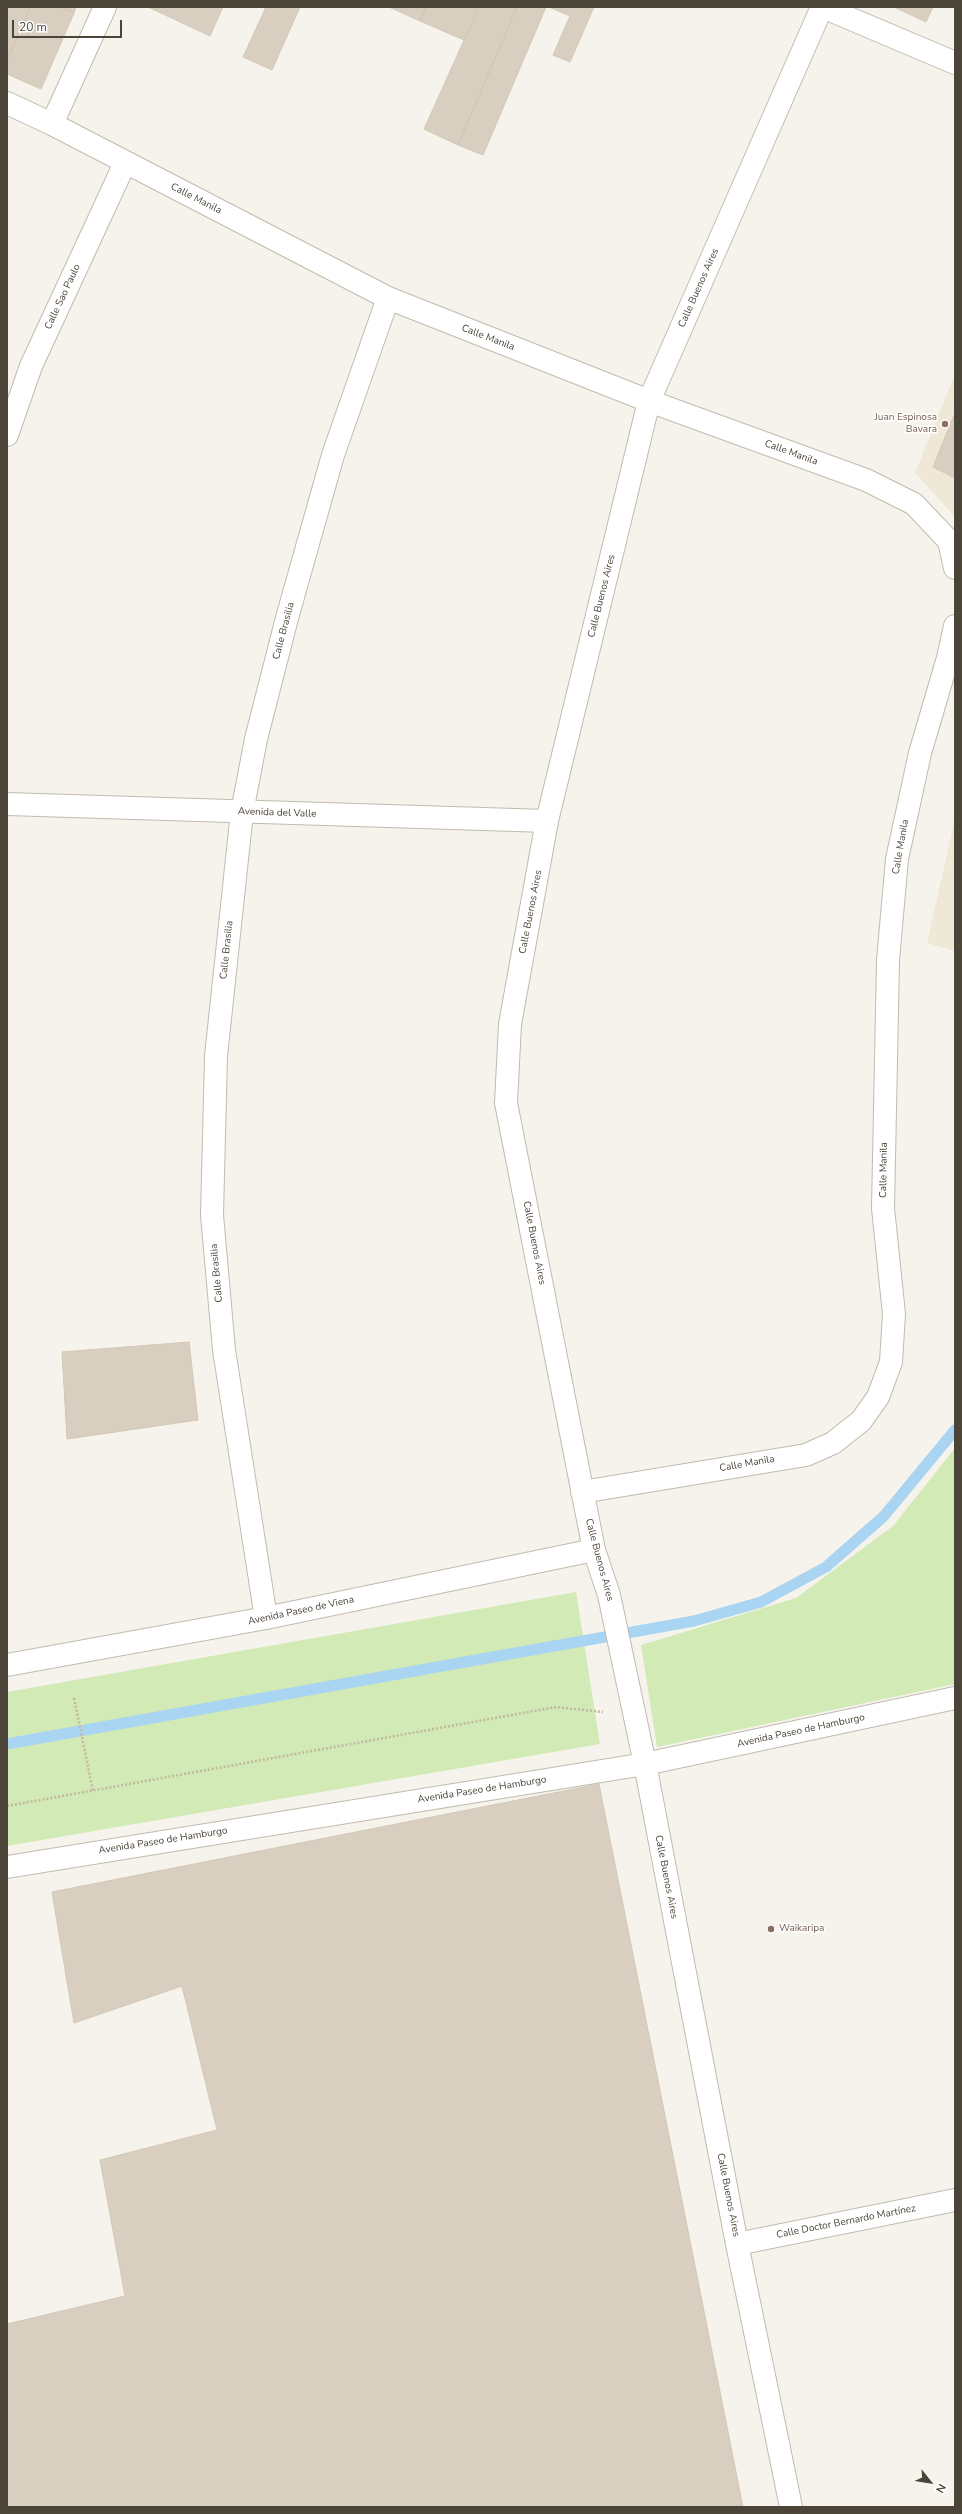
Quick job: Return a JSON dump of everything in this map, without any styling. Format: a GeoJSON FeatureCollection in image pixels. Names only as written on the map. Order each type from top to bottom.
{"type":"FeatureCollection","features":[{"type":"Feature","properties":{"kind":"street"},"geometry":{"type":"LineString","coordinates":[[52,124],[105,7]]}},
{"type":"Feature","properties":{"kind":"street"},"geometry":{"type":"LineString","coordinates":[[822,7],[955,63]]}},
{"type":"Feature","properties":{"kind":"street","name":"Calle Buenos Aires"},"geometry":{"type":"LineString","coordinates":[[791,2507],[737,2244],[645,1764],[627,1687],[609,1595],[594,1550],[506,1103],[510,1024],[547,821],[650,401],[822,7]]}},
{"type":"Feature","properties":{"kind":"street","name":"Calle Manila"},"geometry":{"type":"LineString","coordinates":[[7,103],[52,124],[388,298],[650,401],[866,480],[914,504],[949,541],[955,568]]}},
{"type":"Feature","properties":{"kind":"street","name":"Calle Sao Paulo"},"geometry":{"type":"LineString","coordinates":[[7,435],[31,366],[125,163]]}},
{"type":"Feature","properties":{"kind":"street","name":"Calle Brasilia"},"geometry":{"type":"LineString","coordinates":[[266,1618],[224,1350],[212,1215],[216,1056],[242,812],[256,739],[333,455],[388,298]]}},
{"type":"Feature","properties":{"kind":"street","name":"Calle Manila"},"geometry":{"type":"LineString","coordinates":[[582,1492],[806,1455],[833,1443],[861,1421],[878,1397],[891,1362],[894,1314],[883,1208],[888,960],[897,858],[920,753],[948,658],[955,626]]}},
{"type":"Feature","properties":{"kind":"street","name":"Avenida del Valle"},"geometry":{"type":"LineString","coordinates":[[7,804],[547,821]]}},
{"type":"Feature","properties":{"kind":"street","name":"Avenida Paseo de Viena"},"geometry":{"type":"LineString","coordinates":[[7,1665],[266,1618],[594,1550]]}},
{"type":"Feature","properties":{"kind":"street","name":"Avenida Paseo de Hamburgo"},"geometry":{"type":"LineString","coordinates":[[7,1867],[645,1764],[955,1698]]}},
{"type":"Feature","properties":{"kind":"street","name":"Calle Doctor Bernardo Martínez"},"geometry":{"type":"LineString","coordinates":[[737,2244],[955,2200]]}},
{"type":"Feature","properties":{"kind":"path"},"geometry":{"type":"LineString","coordinates":[[74,1698],[93,1791]]}},
{"type":"Feature","properties":{"kind":"path"},"geometry":{"type":"LineString","coordinates":[[7,1806],[556,1707],[633,1715]]}},
{"type":"Feature","properties":{"kind":"shaded area","name":"Juan Espinosa Bavara"},"geometry":{"type":"Polygon","coordinates":[[[955,374],[955,517],[915,473],[955,374]]]}},
{"type":"Feature","properties":{"kind":"shaded area"},"geometry":{"type":"Polygon","coordinates":[[[955,818],[955,951],[927,943],[955,818]]]}},
{"type":"Feature","properties":{"kind":"green space"},"geometry":{"type":"Polygon","coordinates":[[[955,1448],[955,1684],[657,1747],[641,1645],[796,1598],[893,1526],[955,1448]]]}},
{"type":"Feature","properties":{"kind":"green space"},"geometry":{"type":"Polygon","coordinates":[[[576,1592],[600,1744],[7,1846],[7,1692],[576,1592]]]}},
{"type":"Feature","properties":{"kind":"building"},"geometry":{"type":"Polygon","coordinates":[[[7,7],[30,7],[7,61],[7,7]]]}},
{"type":"Feature","properties":{"kind":"building"},"geometry":{"type":"Polygon","coordinates":[[[30,7],[59,7],[74,13],[41,89],[7,74],[7,61],[30,7]]]}},
{"type":"Feature","properties":{"kind":"building"},"geometry":{"type":"Polygon","coordinates":[[[59,7],[76,7],[74,13],[59,7]]]}},
{"type":"Feature","properties":{"kind":"building"},"geometry":{"type":"Polygon","coordinates":[[[148,7],[223,7],[210,36],[148,7]]]}},
{"type":"Feature","properties":{"kind":"building"},"geometry":{"type":"Polygon","coordinates":[[[266,7],[300,7],[272,70],[243,57],[266,7]]]}},
{"type":"Feature","properties":{"kind":"building"},"geometry":{"type":"Polygon","coordinates":[[[389,7],[426,7],[420,21],[389,7]]]}},
{"type":"Feature","properties":{"kind":"building"},"geometry":{"type":"Polygon","coordinates":[[[426,7],[479,7],[464,40],[420,21],[426,7]]]}},
{"type":"Feature","properties":{"kind":"building"},"geometry":{"type":"Polygon","coordinates":[[[479,7],[517,7],[458,145],[424,129],[479,7]]]}},
{"type":"Feature","properties":{"kind":"building"},"geometry":{"type":"Polygon","coordinates":[[[517,7],[546,7],[483,155],[458,145],[517,7]]]}},
{"type":"Feature","properties":{"kind":"building"},"geometry":{"type":"Polygon","coordinates":[[[549,7],[594,7],[570,62],[553,55],[570,16],[549,7]]]}},
{"type":"Feature","properties":{"kind":"building"},"geometry":{"type":"Polygon","coordinates":[[[894,7],[933,7],[926,22],[894,7]]]}},
{"type":"Feature","properties":{"kind":"building"},"geometry":{"type":"Polygon","coordinates":[[[955,413],[955,478],[933,467],[955,413]]]}},
{"type":"Feature","properties":{"kind":"building"},"geometry":{"type":"Polygon","coordinates":[[[189,1342],[198,1420],[67,1439],[62,1352],[189,1342]]]}},
{"type":"Feature","properties":{"kind":"building"},"geometry":{"type":"Polygon","coordinates":[[[599,1784],[743,2507],[7,2507],[7,2324],[125,2296],[100,2160],[217,2130],[182,1986],[74,2023],[52,1892],[599,1784]]]}},
{"type":"Feature","properties":{"kind":"waterway"},"geometry":{"type":"LineString","coordinates":[[7,1744],[694,1621],[761,1602],[826,1567],[884,1516],[955,1430]]}},
{"type":"Feature","properties":{"kind":"place","name":"Juan Espinosa Bavara"},"geometry":{"type":"Point","coordinates":[945,424]}},
{"type":"Feature","properties":{"kind":"place","name":"Waikaripa"},"geometry":{"type":"Point","coordinates":[771,1929]}}]}
